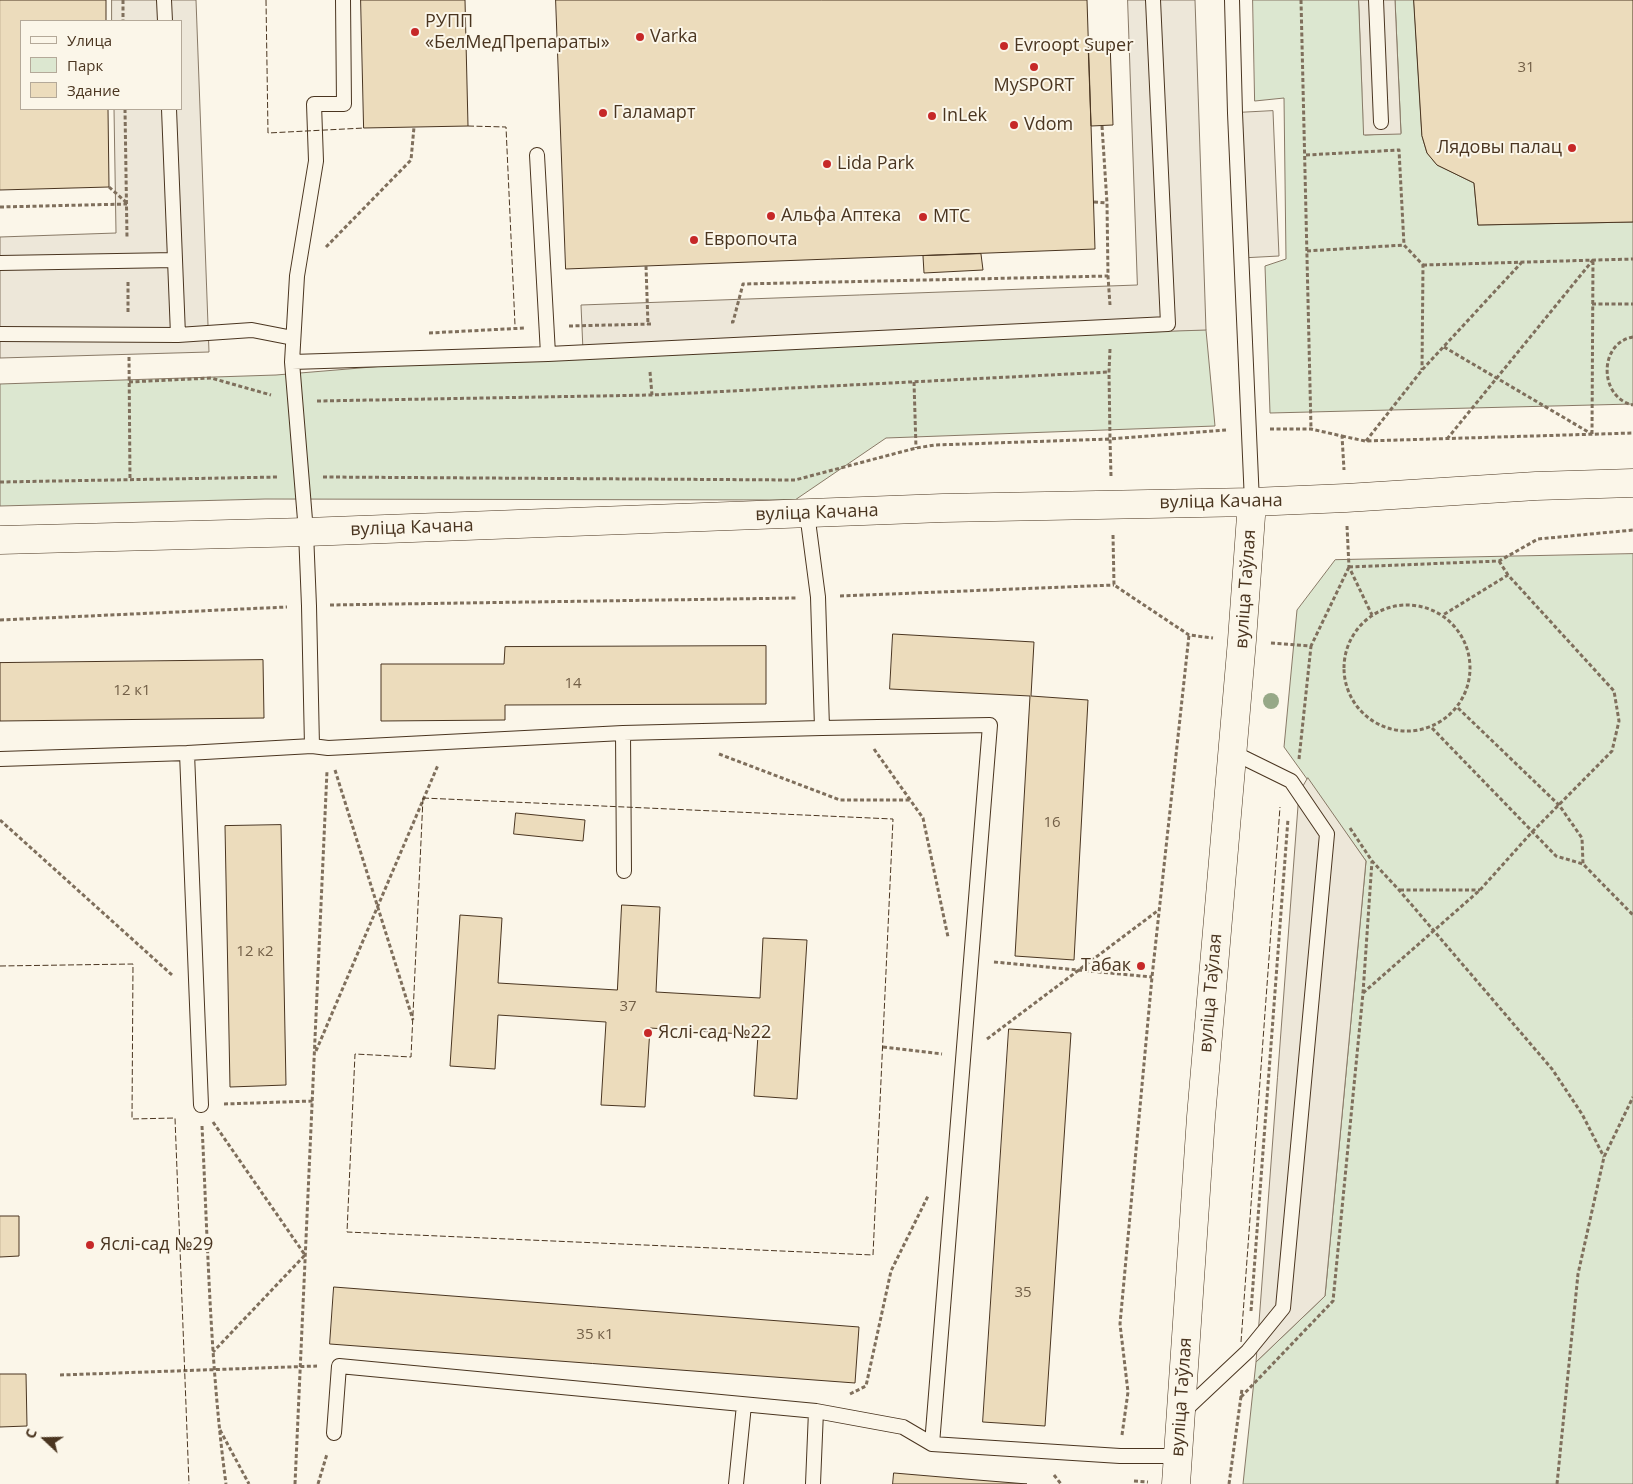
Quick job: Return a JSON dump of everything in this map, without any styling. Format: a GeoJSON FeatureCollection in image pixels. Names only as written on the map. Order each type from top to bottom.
{"type":"FeatureCollection","features":[{"type":"Feature","properties":{"kind":"main road","name":"вуліца Качана"},"geometry":{"type":"LineString","coordinates":[[0,540],[306,532],[943,508],[1252,502],[1536,486],[1633,483]]}},
{"type":"Feature","properties":{"kind":"main road","name":"вуліца Таўлая"},"geometry":{"type":"LineString","coordinates":[[1177,1474],[1201,1117],[1252,502]]}},
{"type":"Feature","properties":{"kind":"lane"},"geometry":{"type":"LineString","coordinates":[[164,0],[165,20]]}},
{"type":"Feature","properties":{"kind":"lane"},"geometry":{"type":"LineString","coordinates":[[312,746],[306,532],[292,362],[298,276],[316,161],[314,104],[344,104],[343,0]]}},
{"type":"Feature","properties":{"kind":"lane"},"geometry":{"type":"LineString","coordinates":[[292,362],[548,354],[1168,324],[1153,0]]}},
{"type":"Feature","properties":{"kind":"lane"},"geometry":{"type":"LineString","coordinates":[[1232,0],[1235,113],[1252,502]]}},
{"type":"Feature","properties":{"kind":"lane"},"geometry":{"type":"LineString","coordinates":[[1376,0],[1381,122]]}},
{"type":"Feature","properties":{"kind":"lane"},"geometry":{"type":"LineString","coordinates":[[169,110],[178,335]]}},
{"type":"Feature","properties":{"kind":"lane"},"geometry":{"type":"LineString","coordinates":[[537,155],[548,354]]}},
{"type":"Feature","properties":{"kind":"lane"},"geometry":{"type":"LineString","coordinates":[[0,263],[175,260]]}},
{"type":"Feature","properties":{"kind":"lane"},"geometry":{"type":"LineString","coordinates":[[0,334],[178,335],[252,330],[294,338]]}},
{"type":"Feature","properties":{"kind":"lane"},"geometry":{"type":"LineString","coordinates":[[807,513],[818,597],[822,728]]}},
{"type":"Feature","properties":{"kind":"lane"},"geometry":{"type":"LineString","coordinates":[[0,759],[187,753],[312,746],[328,748],[624,733],[990,725],[932,1444]]}},
{"type":"Feature","properties":{"kind":"lane"},"geometry":{"type":"LineString","coordinates":[[624,733],[624,872]]}},
{"type":"Feature","properties":{"kind":"lane"},"geometry":{"type":"LineString","coordinates":[[1181,1413],[1248,1351],[1283,1308],[1327,834],[1291,781],[1232,752]]}},
{"type":"Feature","properties":{"kind":"lane"},"geometry":{"type":"LineString","coordinates":[[187,753],[201,1105]]}},
{"type":"Feature","properties":{"kind":"lane"},"geometry":{"type":"LineString","coordinates":[[334,1433],[339,1366],[816,1411],[903,1427],[932,1444],[1120,1456],[1177,1474]]}},
{"type":"Feature","properties":{"kind":"lane"},"geometry":{"type":"LineString","coordinates":[[736,1484],[744,1405]]}},
{"type":"Feature","properties":{"kind":"lane"},"geometry":{"type":"LineString","coordinates":[[813,1484],[816,1411]]}},
{"type":"Feature","properties":{"kind":"path"},"geometry":{"type":"LineString","coordinates":[[123,0],[123,20]]}},
{"type":"Feature","properties":{"kind":"path"},"geometry":{"type":"LineString","coordinates":[[1301,0],[1311,429]]}},
{"type":"Feature","properties":{"kind":"path"},"geometry":{"type":"LineString","coordinates":[[125,110],[127,204]]}},
{"type":"Feature","properties":{"kind":"path"},"geometry":{"type":"LineString","coordinates":[[1094,202],[1107,202],[1102,126]]}},
{"type":"Feature","properties":{"kind":"path"},"geometry":{"type":"LineString","coordinates":[[298,276],[411,160],[414,127]]}},
{"type":"Feature","properties":{"kind":"path"},"geometry":{"type":"LineString","coordinates":[[1306,155],[1399,150],[1404,245],[1423,265],[1422,370]]}},
{"type":"Feature","properties":{"kind":"path"},"geometry":{"type":"LineString","coordinates":[[110,187],[127,204]]}},
{"type":"Feature","properties":{"kind":"path"},"geometry":{"type":"LineString","coordinates":[[0,207],[127,204]]}},
{"type":"Feature","properties":{"kind":"path"},"geometry":{"type":"LineString","coordinates":[[1307,251],[1404,245]]}},
{"type":"Feature","properties":{"kind":"path"},"geometry":{"type":"LineString","coordinates":[[1423,265],[1633,259]]}},
{"type":"Feature","properties":{"kind":"path"},"geometry":{"type":"LineString","coordinates":[[1592,434],[1593,260]]}},
{"type":"Feature","properties":{"kind":"path"},"geometry":{"type":"LineString","coordinates":[[1447,439],[1593,260]]}},
{"type":"Feature","properties":{"kind":"path"},"geometry":{"type":"LineString","coordinates":[[1365,442],[1422,370],[1522,262]]}},
{"type":"Feature","properties":{"kind":"path"},"geometry":{"type":"LineString","coordinates":[[723,322],[733,322],[742,284],[1108,276]]}},
{"type":"Feature","properties":{"kind":"path"},"geometry":{"type":"LineString","coordinates":[[1592,304],[1633,304]]}},
{"type":"Feature","properties":{"kind":"path"},"geometry":{"type":"LineString","coordinates":[[420,333],[657,324]]}},
{"type":"Feature","properties":{"kind":"path"},"geometry":{"type":"LineString","coordinates":[[1633,337],[1616,346],[1609,357],[1606,371],[1609,385],[1617,396],[1628,404],[1633,405]]}},
{"type":"Feature","properties":{"kind":"path"},"geometry":{"type":"LineString","coordinates":[[1444,347],[1592,434]]}},
{"type":"Feature","properties":{"kind":"path"},"geometry":{"type":"LineString","coordinates":[[129,382],[211,378],[294,401],[652,395],[1108,372]]}},
{"type":"Feature","properties":{"kind":"path"},"geometry":{"type":"LineString","coordinates":[[914,382],[916,448]]}},
{"type":"Feature","properties":{"kind":"path"},"geometry":{"type":"LineString","coordinates":[[1342,436],[1365,442],[1633,433]]}},
{"type":"Feature","properties":{"kind":"path"},"geometry":{"type":"LineString","coordinates":[[0,482],[301,477],[795,480],[916,448],[935,445],[1110,439]]}},
{"type":"Feature","properties":{"kind":"path"},"geometry":{"type":"LineString","coordinates":[[1349,568],[1499,561],[1538,540],[1633,530]]}},
{"type":"Feature","properties":{"kind":"path"},"geometry":{"type":"LineString","coordinates":[[1363,993],[1480,890],[1532,832],[1612,751],[1619,721],[1614,691],[1508,575],[1499,561]]}},
{"type":"Feature","properties":{"kind":"path"},"geometry":{"type":"LineString","coordinates":[[1349,568],[1372,615]]}},
{"type":"Feature","properties":{"kind":"path"},"geometry":{"type":"LineString","coordinates":[[1229,1484],[1248,1351],[1291,781],[1301,756],[1311,646],[1349,568]]}},
{"type":"Feature","properties":{"kind":"path"},"geometry":{"type":"LineString","coordinates":[[1443,615],[1508,575]]}},
{"type":"Feature","properties":{"kind":"path"},"geometry":{"type":"LineString","coordinates":[[0,620],[309,606],[818,597],[1114,585]]}},
{"type":"Feature","properties":{"kind":"path"},"geometry":{"type":"LineString","coordinates":[[1420,605],[1443,615],[1461,633],[1471,658],[1470,684],[1458,708],[1446,720],[1432,728],[1409,732],[1386,729],[1366,717],[1351,699],[1344,676],[1345,653],[1355,632],[1372,615],[1394,606],[1420,605]]}},
{"type":"Feature","properties":{"kind":"path"},"geometry":{"type":"LineString","coordinates":[[1120,1456],[1128,1392],[1120,1324],[1152,977],[1189,635],[1311,646]]}},
{"type":"Feature","properties":{"kind":"path"},"geometry":{"type":"LineString","coordinates":[[1458,708],[1559,805],[1582,838],[1583,864]]}},
{"type":"Feature","properties":{"kind":"path"},"geometry":{"type":"LineString","coordinates":[[858,727],[923,818],[950,943]]}},
{"type":"Feature","properties":{"kind":"path"},"geometry":{"type":"LineString","coordinates":[[1432,728],[1556,856],[1583,864],[1633,915]]}},
{"type":"Feature","properties":{"kind":"path"},"geometry":{"type":"LineString","coordinates":[[315,1054],[448,742]]}},
{"type":"Feature","properties":{"kind":"path"},"geometry":{"type":"LineString","coordinates":[[328,748],[413,1020]]}},
{"type":"Feature","properties":{"kind":"path"},"geometry":{"type":"LineString","coordinates":[[295,1484],[328,748]]}},
{"type":"Feature","properties":{"kind":"path"},"geometry":{"type":"LineString","coordinates":[[714,752],[840,800],[910,800]]}},
{"type":"Feature","properties":{"kind":"path"},"geometry":{"type":"LineString","coordinates":[[1301,756],[1306,764]]}},
{"type":"Feature","properties":{"kind":"path"},"geometry":{"type":"LineString","coordinates":[[0,820],[197,997]]}},
{"type":"Feature","properties":{"kind":"path"},"geometry":{"type":"LineString","coordinates":[[1345,821],[1372,861],[1434,930],[1552,1069],[1582,1114],[1604,1157]]}},
{"type":"Feature","properties":{"kind":"path"},"geometry":{"type":"LineString","coordinates":[[1240,1398],[1333,1301],[1363,993],[1372,861]]}},
{"type":"Feature","properties":{"kind":"path"},"geometry":{"type":"LineString","coordinates":[[1399,890],[1480,890]]}},
{"type":"Feature","properties":{"kind":"path"},"geometry":{"type":"LineString","coordinates":[[883,1047],[963,1056],[1160,909]]}},
{"type":"Feature","properties":{"kind":"path"},"geometry":{"type":"LineString","coordinates":[[971,960],[1152,977]]}},
{"type":"Feature","properties":{"kind":"path"},"geometry":{"type":"LineString","coordinates":[[1557,1484],[1578,1274],[1604,1157],[1633,1097]]}},
{"type":"Feature","properties":{"kind":"path"},"geometry":{"type":"LineString","coordinates":[[201,1105],[312,1101]]}},
{"type":"Feature","properties":{"kind":"path"},"geometry":{"type":"LineString","coordinates":[[201,1105],[305,1255]]}},
{"type":"Feature","properties":{"kind":"path"},"geometry":{"type":"LineString","coordinates":[[201,1105],[213,1370],[218,1428],[226,1484]]}},
{"type":"Feature","properties":{"kind":"path"},"geometry":{"type":"LineString","coordinates":[[816,1411],[866,1386],[890,1271],[930,1191]]}},
{"type":"Feature","properties":{"kind":"path"},"geometry":{"type":"LineString","coordinates":[[213,1353],[305,1255]]}},
{"type":"Feature","properties":{"kind":"path"},"geometry":{"type":"LineString","coordinates":[[60,1374],[339,1366]]}},
{"type":"Feature","properties":{"kind":"path"},"geometry":{"type":"LineString","coordinates":[[218,1428],[249,1484]]}},
{"type":"Feature","properties":{"kind":"path"},"geometry":{"type":"LineString","coordinates":[[318,1484],[334,1433]]}},
{"type":"Feature","properties":{"kind":"path"},"geometry":{"type":"LineString","coordinates":[[1128,1481],[1177,1474]]}},
{"type":"Feature","properties":{"kind":"green space"},"geometry":{"type":"Polygon","coordinates":[[[1253,0],[1359,0],[1365,135],[1401,133],[1395,0],[1414,0],[1422,136],[1427,153],[1437,165],[1474,183],[1478,225],[1633,222],[1633,404],[1270,413],[1265,266],[1286,259],[1284,98],[1255,101],[1253,0]]]}},
{"type":"Feature","properties":{"kind":"green space"},"geometry":{"type":"Polygon","coordinates":[[[1206,330],[1215,426],[886,438],[795,500],[265,499],[0,506],[0,384],[276,375],[583,351],[1206,330]]]}},
{"type":"Feature","properties":{"kind":"green space"},"geometry":{"type":"Polygon","coordinates":[[[1633,554],[1633,1484],[1243,1484],[1256,1362],[1325,1296],[1366,861],[1284,747],[1297,610],[1335,560],[1633,554]]]}},
{"type":"Feature","properties":{"kind":"shaded area"},"geometry":{"type":"Polygon","coordinates":[[[112,0],[196,0],[209,352],[0,358],[0,237],[116,233],[114,110],[182,110],[182,20],[112,20],[112,0]]]}},
{"type":"Feature","properties":{"kind":"shaded area"},"geometry":{"type":"Polygon","coordinates":[[[1128,0],[1195,0],[1206,330],[583,351],[581,305],[1137,285],[1128,0]]]}},
{"type":"Feature","properties":{"kind":"shaded area"},"geometry":{"type":"Polygon","coordinates":[[[1359,0],[1395,0],[1401,134],[1364,135],[1359,0]]]}},
{"type":"Feature","properties":{"kind":"shaded area"},"geometry":{"type":"Polygon","coordinates":[[[1273,111],[1279,256],[1241,258],[1235,113],[1273,111]]]}},
{"type":"Feature","properties":{"kind":"shaded area"},"geometry":{"type":"Polygon","coordinates":[[[1308,778],[1366,861],[1325,1296],[1256,1362],[1299,793],[1308,778]]]}},
{"type":"Feature","properties":{"kind":"building"},"geometry":{"type":"Polygon","coordinates":[[[0,0],[106,0],[106,20],[20,20],[20,110],[108,110],[109,187],[0,190],[0,0]]]}},
{"type":"Feature","properties":{"kind":"building"},"geometry":{"type":"Polygon","coordinates":[[[361,0],[465,0],[468,126],[364,128],[361,0]]]}},
{"type":"Feature","properties":{"kind":"building","name":"Lida Park"},"geometry":{"type":"Polygon","coordinates":[[[556,0],[1087,0],[1095,249],[566,269],[556,0]]]}},
{"type":"Feature","properties":{"kind":"building"},"geometry":{"type":"Polygon","coordinates":[[[1414,0],[1633,0],[1633,222],[1478,225],[1474,183],[1437,165],[1427,153],[1422,136],[1414,0]]]}},
{"type":"Feature","properties":{"kind":"building"},"geometry":{"type":"Polygon","coordinates":[[[1110,42],[1113,125],[1091,126],[1088,43],[1110,42]]]}},
{"type":"Feature","properties":{"kind":"building"},"geometry":{"type":"Polygon","coordinates":[[[981,254],[983,270],[924,273],[923,256],[981,254]]]}},
{"type":"Feature","properties":{"kind":"building"},"geometry":{"type":"Polygon","coordinates":[[[893,634],[1034,642],[1031,696],[1088,700],[1074,960],[1015,956],[1030,696],[890,689],[893,634]]]}},
{"type":"Feature","properties":{"kind":"building"},"geometry":{"type":"Polygon","coordinates":[[[766,646],[766,704],[505,705],[505,720],[381,721],[381,664],[504,664],[505,647],[766,646]]]}},
{"type":"Feature","properties":{"kind":"building"},"geometry":{"type":"Polygon","coordinates":[[[263,660],[264,718],[0,721],[0,663],[263,660]]]}},
{"type":"Feature","properties":{"kind":"building"},"geometry":{"type":"Polygon","coordinates":[[[516,813],[585,820],[583,841],[514,834],[516,813]]]}},
{"type":"Feature","properties":{"kind":"building"},"geometry":{"type":"Polygon","coordinates":[[[281,825],[286,1085],[230,1087],[225,826],[281,825]]]}},
{"type":"Feature","properties":{"kind":"building"},"geometry":{"type":"Polygon","coordinates":[[[622,905],[660,907],[656,992],[760,998],[763,938],[807,940],[797,1099],[754,1096],[758,1035],[650,1028],[645,1107],[601,1105],[606,1022],[498,1015],[495,1069],[450,1066],[460,915],[502,918],[498,983],[617,990],[622,905]]]}},
{"type":"Feature","properties":{"kind":"building"},"geometry":{"type":"Polygon","coordinates":[[[1009,1029],[1071,1033],[1045,1426],[983,1422],[1009,1029]]]}},
{"type":"Feature","properties":{"kind":"building"},"geometry":{"type":"Polygon","coordinates":[[[0,1216],[19,1216],[19,1256],[0,1257],[0,1216]]]}},
{"type":"Feature","properties":{"kind":"building"},"geometry":{"type":"Polygon","coordinates":[[[334,1287],[859,1327],[855,1383],[330,1344],[334,1287]]]}},
{"type":"Feature","properties":{"kind":"building"},"geometry":{"type":"Polygon","coordinates":[[[0,1374],[26,1374],[27,1426],[0,1427],[0,1374]]]}},
{"type":"Feature","properties":{"kind":"building"},"geometry":{"type":"Polygon","coordinates":[[[894,1473],[965,1479],[1027,1484],[893,1484],[894,1473]]]}},
{"type":"Feature","properties":{"kind":"fence"},"geometry":{"type":"LineString","coordinates":[[266,0],[268,133],[364,128]]}},
{"type":"Feature","properties":{"kind":"fence"},"geometry":{"type":"LineString","coordinates":[[468,126],[506,127],[515,325]]}},
{"type":"Feature","properties":{"kind":"fence"},"geometry":{"type":"LineString","coordinates":[[423,798],[893,819],[873,1255],[347,1232],[355,1054],[411,1057],[423,798]]}},
{"type":"Feature","properties":{"kind":"fence"},"geometry":{"type":"LineString","coordinates":[[1241,1342],[1280,807]]}},
{"type":"Feature","properties":{"kind":"fence"},"geometry":{"type":"LineString","coordinates":[[0,966],[133,964],[132,1119],[175,1118],[189,1484]]}},
{"type":"Feature","properties":{"kind":"place","name":"РУПП «БелМедПрепараты»"},"geometry":{"type":"Point","coordinates":[415,32]}},
{"type":"Feature","properties":{"kind":"place","name":"Varka"},"geometry":{"type":"Point","coordinates":[640,37]}},
{"type":"Feature","properties":{"kind":"place","name":"Evroopt Super"},"geometry":{"type":"Point","coordinates":[1004,46]}},
{"type":"Feature","properties":{"kind":"place","name":"MySPORT"},"geometry":{"type":"Point","coordinates":[1034,67]}},
{"type":"Feature","properties":{"kind":"place","name":"Галамарт"},"geometry":{"type":"Point","coordinates":[603,113]}},
{"type":"Feature","properties":{"kind":"place","name":"InLek"},"geometry":{"type":"Point","coordinates":[932,116]}},
{"type":"Feature","properties":{"kind":"place","name":"Vdom"},"geometry":{"type":"Point","coordinates":[1014,125]}},
{"type":"Feature","properties":{"kind":"place","name":"Лядовы палац"},"geometry":{"type":"Point","coordinates":[1572,148]}},
{"type":"Feature","properties":{"kind":"place","name":"Lida Park"},"geometry":{"type":"Point","coordinates":[827,164]}},
{"type":"Feature","properties":{"kind":"place","name":"Альфа Аптека"},"geometry":{"type":"Point","coordinates":[771,216]}},
{"type":"Feature","properties":{"kind":"place","name":"МТС"},"geometry":{"type":"Point","coordinates":[923,217]}},
{"type":"Feature","properties":{"kind":"place","name":"Европочта"},"geometry":{"type":"Point","coordinates":[694,240]}},
{"type":"Feature","properties":{"kind":"place","name":"Табак"},"geometry":{"type":"Point","coordinates":[1141,966]}},
{"type":"Feature","properties":{"kind":"place","name":"Яслі-сад №22"},"geometry":{"type":"Point","coordinates":[648,1033]}},
{"type":"Feature","properties":{"kind":"place","name":"Яслі-сад №29"},"geometry":{"type":"Point","coordinates":[90,1245]}}]}
